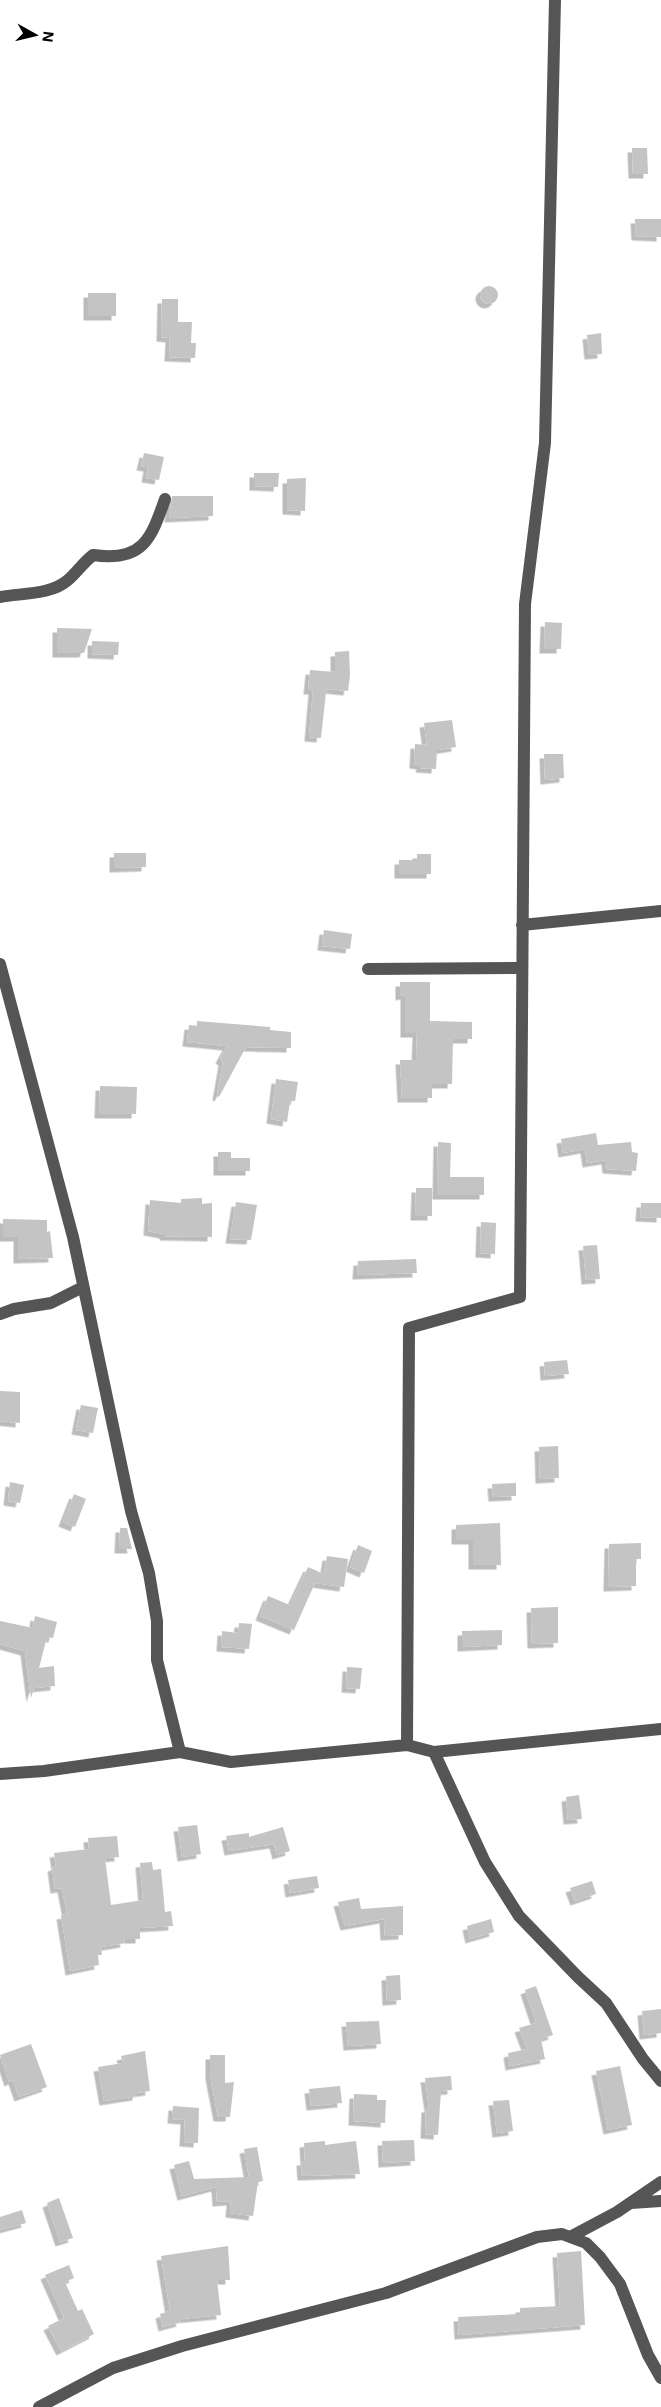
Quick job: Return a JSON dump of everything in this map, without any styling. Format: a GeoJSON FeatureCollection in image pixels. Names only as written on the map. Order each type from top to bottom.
{"type":"FeatureCollection","features":[{"type":"Feature","properties":{"kind":"street"},"geometry":{"type":"LineString","coordinates":[[407,1745],[409,1328],[520,1297],[525,604],[545,443],[555,0]]}},
{"type":"Feature","properties":{"kind":"street"},"geometry":{"type":"LineString","coordinates":[[0,597],[48,591],[67,581],[82,563],[93,555],[109,558],[134,552],[152,534],[165,499]]}},
{"type":"Feature","properties":{"kind":"street"},"geometry":{"type":"LineString","coordinates":[[522,925],[661,911]]}},
{"type":"Feature","properties":{"kind":"street"},"geometry":{"type":"LineString","coordinates":[[0,964],[62,1192],[131,1511],[149,1573],[157,1621],[157,1660],[180,1752]]}},
{"type":"Feature","properties":{"kind":"street"},"geometry":{"type":"LineString","coordinates":[[368,969],[522,968]]}},
{"type":"Feature","properties":{"kind":"street"},"geometry":{"type":"LineString","coordinates":[[0,1314],[14,1309],[51,1303],[83,1287]]}},
{"type":"Feature","properties":{"kind":"street"},"geometry":{"type":"LineString","coordinates":[[0,1774],[44,1771],[180,1752],[231,1762],[407,1745],[434,1752],[661,1729]]}},
{"type":"Feature","properties":{"kind":"street"},"geometry":{"type":"LineString","coordinates":[[434,1752],[485,1862],[520,1916],[578,1978],[606,2003],[643,2059],[661,2080]]}},
{"type":"Feature","properties":{"kind":"street"},"geometry":{"type":"LineString","coordinates":[[570,2237],[631,2203],[661,2182]]}},
{"type":"Feature","properties":{"kind":"street"},"geometry":{"type":"LineString","coordinates":[[631,2203],[661,2201]]}},
{"type":"Feature","properties":{"kind":"street"},"geometry":{"type":"LineString","coordinates":[[39,2407],[113,2368],[182,2346],[386,2293],[537,2237],[562,2234],[586,2243],[620,2284],[648,2355],[661,2378]]}},
{"type":"Feature","properties":{"kind":"building"},"geometry":{"type":"Polygon","coordinates":[[[632,148],[647,148],[648,174],[633,174],[632,148]]]}},
{"type":"Feature","properties":{"kind":"building"},"geometry":{"type":"Polygon","coordinates":[[[635,219],[661,219],[661,237],[636,236],[635,219]]]}},
{"type":"Feature","properties":{"kind":"building"},"geometry":{"type":"Polygon","coordinates":[[[489,286],[495,289],[498,295],[495,301],[489,304],[483,301],[480,295],[483,289],[489,286]]]}},
{"type":"Feature","properties":{"kind":"building"},"geometry":{"type":"Polygon","coordinates":[[[88,293],[116,293],[116,316],[88,316],[88,293]]]}},
{"type":"Feature","properties":{"kind":"building"},"geometry":{"type":"Polygon","coordinates":[[[162,299],[178,299],[178,322],[192,322],[191,343],[196,343],[195,358],[169,357],[170,338],[161,337],[162,299]]]}},
{"type":"Feature","properties":{"kind":"building"},"geometry":{"type":"Polygon","coordinates":[[[601,333],[602,354],[589,355],[587,335],[601,333]]]}},
{"type":"Feature","properties":{"kind":"building"},"geometry":{"type":"Polygon","coordinates":[[[144,453],[164,457],[159,480],[146,478],[148,467],[141,466],[144,453]]]}},
{"type":"Feature","properties":{"kind":"building"},"geometry":{"type":"Polygon","coordinates":[[[254,473],[279,473],[278,487],[254,486],[254,473]]]}},
{"type":"Feature","properties":{"kind":"building"},"geometry":{"type":"Polygon","coordinates":[[[306,478],[305,511],[287,510],[287,479],[306,478]]]}},
{"type":"Feature","properties":{"kind":"building"},"geometry":{"type":"Polygon","coordinates":[[[172,496],[213,496],[213,516],[169,518],[172,496]]]}},
{"type":"Feature","properties":{"kind":"building"},"geometry":{"type":"Polygon","coordinates":[[[545,622],[562,623],[561,649],[544,649],[545,622]]]}},
{"type":"Feature","properties":{"kind":"building"},"geometry":{"type":"Polygon","coordinates":[[[57,628],[92,629],[84,653],[57,653],[57,628]]]}},
{"type":"Feature","properties":{"kind":"building"},"geometry":{"type":"Polygon","coordinates":[[[92,641],[119,642],[118,655],[92,654],[92,641]]]}},
{"type":"Feature","properties":{"kind":"building"},"geometry":{"type":"Polygon","coordinates":[[[349,651],[350,675],[348,691],[329,689],[329,692],[326,692],[321,738],[309,737],[313,690],[308,690],[310,670],[335,672],[335,652],[349,651]]]}},
{"type":"Feature","properties":{"kind":"building"},"geometry":{"type":"Polygon","coordinates":[[[452,720],[456,747],[437,750],[436,769],[420,768],[421,765],[414,764],[415,744],[427,745],[424,723],[452,720]]]}},
{"type":"Feature","properties":{"kind":"building"},"geometry":{"type":"Polygon","coordinates":[[[544,754],[563,754],[564,778],[545,780],[544,754]]]}},
{"type":"Feature","properties":{"kind":"building"},"geometry":{"type":"Polygon","coordinates":[[[114,853],[146,853],[146,867],[114,868],[114,853]]]}},
{"type":"Feature","properties":{"kind":"building"},"geometry":{"type":"Polygon","coordinates":[[[417,854],[431,854],[431,874],[399,874],[399,860],[417,860],[417,854]]]}},
{"type":"Feature","properties":{"kind":"building"},"geometry":{"type":"Polygon","coordinates":[[[324,930],[352,934],[350,949],[322,946],[324,930]]]}},
{"type":"Feature","properties":{"kind":"building"},"geometry":{"type":"Polygon","coordinates":[[[400,982],[430,982],[430,1021],[472,1022],[472,1039],[453,1039],[452,1084],[432,1084],[432,1098],[402,1098],[400,1060],[416,1060],[417,1033],[405,1033],[405,995],[400,996],[400,982]]]}},
{"type":"Feature","properties":{"kind":"building"},"geometry":{"type":"Polygon","coordinates":[[[197,1021],[270,1027],[270,1030],[291,1032],[291,1048],[246,1047],[219,1097],[217,1096],[223,1061],[220,1059],[227,1046],[187,1042],[189,1025],[197,1026],[197,1021]]]}},
{"type":"Feature","properties":{"kind":"building"},"geometry":{"type":"Polygon","coordinates":[[[276,1079],[298,1082],[295,1101],[290,1101],[287,1122],[271,1119],[276,1079]]]}},
{"type":"Feature","properties":{"kind":"building"},"geometry":{"type":"Polygon","coordinates":[[[100,1086],[137,1087],[136,1114],[99,1114],[100,1086]]]}},
{"type":"Feature","properties":{"kind":"building"},"geometry":{"type":"Polygon","coordinates":[[[596,1133],[598,1145],[631,1142],[632,1152],[638,1153],[636,1171],[607,1169],[606,1160],[587,1163],[585,1149],[563,1153],[561,1139],[596,1133]]]}},
{"type":"Feature","properties":{"kind":"building"},"geometry":{"type":"Polygon","coordinates":[[[438,1142],[451,1143],[450,1177],[484,1177],[484,1195],[437,1195],[438,1142]]]}},
{"type":"Feature","properties":{"kind":"building"},"geometry":{"type":"Polygon","coordinates":[[[218,1152],[231,1152],[231,1158],[250,1158],[250,1171],[218,1171],[218,1152]]]}},
{"type":"Feature","properties":{"kind":"building"},"geometry":{"type":"Polygon","coordinates":[[[416,1188],[432,1188],[432,1216],[415,1216],[416,1188]]]}},
{"type":"Feature","properties":{"kind":"building"},"geometry":{"type":"Polygon","coordinates":[[[202,1198],[202,1204],[212,1203],[212,1237],[164,1236],[164,1234],[148,1231],[150,1200],[181,1203],[181,1199],[202,1198]]]}},
{"type":"Feature","properties":{"kind":"building"},"geometry":{"type":"Polygon","coordinates":[[[236,1202],[257,1205],[251,1240],[230,1239],[236,1202]]]}},
{"type":"Feature","properties":{"kind":"building"},"geometry":{"type":"Polygon","coordinates":[[[641,1203],[661,1203],[661,1218],[640,1217],[641,1203]]]}},
{"type":"Feature","properties":{"kind":"building"},"geometry":{"type":"Polygon","coordinates":[[[3,1219],[47,1220],[47,1232],[50,1231],[53,1258],[18,1259],[18,1237],[3,1237],[3,1219]]]}},
{"type":"Feature","properties":{"kind":"building"},"geometry":{"type":"Polygon","coordinates":[[[481,1222],[496,1223],[495,1254],[480,1253],[481,1222]]]}},
{"type":"Feature","properties":{"kind":"building"},"geometry":{"type":"Polygon","coordinates":[[[597,1245],[600,1279],[586,1280],[583,1246],[597,1245]]]}},
{"type":"Feature","properties":{"kind":"building"},"geometry":{"type":"Polygon","coordinates":[[[416,1259],[417,1273],[357,1275],[358,1261],[416,1259]]]}},
{"type":"Feature","properties":{"kind":"building"},"geometry":{"type":"Polygon","coordinates":[[[567,1360],[569,1374],[545,1376],[544,1362],[567,1360]]]}},
{"type":"Feature","properties":{"kind":"building"},"geometry":{"type":"Polygon","coordinates":[[[0,1391],[20,1392],[20,1423],[0,1421],[0,1391]]]}},
{"type":"Feature","properties":{"kind":"building"},"geometry":{"type":"Polygon","coordinates":[[[81,1405],[98,1408],[93,1433],[76,1430],[81,1405]]]}},
{"type":"Feature","properties":{"kind":"building"},"geometry":{"type":"Polygon","coordinates":[[[558,1446],[559,1478],[540,1479],[539,1447],[558,1446]]]}},
{"type":"Feature","properties":{"kind":"building"},"geometry":{"type":"Polygon","coordinates":[[[10,1482],[24,1485],[20,1503],[8,1501],[10,1482]]]}},
{"type":"Feature","properties":{"kind":"building"},"geometry":{"type":"Polygon","coordinates":[[[516,1483],[516,1496],[493,1497],[492,1484],[516,1483]]]}},
{"type":"Feature","properties":{"kind":"building"},"geometry":{"type":"Polygon","coordinates":[[[74,1494],[86,1499],[75,1527],[63,1522],[74,1494]]]}},
{"type":"Feature","properties":{"kind":"building"},"geometry":{"type":"Polygon","coordinates":[[[500,1523],[501,1565],[473,1565],[473,1540],[456,1540],[456,1525],[500,1523]]]}},
{"type":"Feature","properties":{"kind":"building"},"geometry":{"type":"Polygon","coordinates":[[[120,1528],[127,1528],[132,1549],[119,1549],[120,1528]]]}},
{"type":"Feature","properties":{"kind":"building"},"geometry":{"type":"Polygon","coordinates":[[[641,1543],[641,1559],[636,1559],[636,1586],[608,1587],[609,1544],[641,1543]]]}},
{"type":"Feature","properties":{"kind":"building"},"geometry":{"type":"Polygon","coordinates":[[[358,1545],[372,1551],[364,1573],[350,1567],[358,1545]]]}},
{"type":"Feature","properties":{"kind":"building"},"geometry":{"type":"Polygon","coordinates":[[[327,1556],[348,1559],[344,1587],[315,1583],[294,1630],[260,1616],[268,1596],[290,1605],[308,1567],[324,1574],[327,1556]]]}},
{"type":"Feature","properties":{"kind":"building"},"geometry":{"type":"Polygon","coordinates":[[[558,1607],[558,1643],[532,1644],[531,1608],[558,1607]]]}},
{"type":"Feature","properties":{"kind":"building"},"geometry":{"type":"Polygon","coordinates":[[[35,1616],[57,1622],[53,1638],[47,1637],[39,1668],[54,1666],[55,1686],[34,1688],[31,1698],[25,1651],[0,1644],[0,1621],[33,1628],[35,1616]]]}},
{"type":"Feature","properties":{"kind":"building"},"geometry":{"type":"Polygon","coordinates":[[[239,1623],[252,1624],[249,1649],[221,1647],[222,1631],[238,1633],[239,1623]]]}},
{"type":"Feature","properties":{"kind":"building"},"geometry":{"type":"Polygon","coordinates":[[[502,1630],[502,1645],[462,1647],[462,1631],[502,1630]]]}},
{"type":"Feature","properties":{"kind":"building"},"geometry":{"type":"Polygon","coordinates":[[[347,1667],[362,1668],[360,1689],[346,1688],[347,1667]]]}},
{"type":"Feature","properties":{"kind":"building"},"geometry":{"type":"Polygon","coordinates":[[[579,1795],[582,1819],[568,1820],[566,1797],[579,1795]]]}},
{"type":"Feature","properties":{"kind":"building"},"geometry":{"type":"Polygon","coordinates":[[[197,1825],[201,1854],[182,1857],[178,1827],[197,1825]]]}},
{"type":"Feature","properties":{"kind":"building"},"geometry":{"type":"Polygon","coordinates":[[[283,1827],[290,1851],[277,1855],[274,1844],[229,1851],[226,1836],[249,1833],[249,1837],[283,1827]]]}},
{"type":"Feature","properties":{"kind":"building"},"geometry":{"type":"Polygon","coordinates":[[[117,1836],[119,1857],[105,1858],[111,1905],[143,1900],[140,1863],[152,1862],[153,1870],[161,1869],[165,1912],[171,1911],[173,1926],[140,1928],[140,1939],[124,1939],[125,1943],[101,1947],[102,1955],[98,1955],[99,1965],[70,1971],[61,1915],[67,1914],[62,1888],[55,1889],[52,1867],[56,1866],[54,1853],[89,1849],[88,1838],[117,1836]]]}},
{"type":"Feature","properties":{"kind":"building"},"geometry":{"type":"Polygon","coordinates":[[[317,1876],[319,1888],[290,1893],[288,1880],[317,1876]]]}},
{"type":"Feature","properties":{"kind":"building"},"geometry":{"type":"Polygon","coordinates":[[[592,1881],[596,1894],[575,1901],[570,1888],[592,1881]]]}},
{"type":"Feature","properties":{"kind":"building"},"geometry":{"type":"Polygon","coordinates":[[[359,1898],[361,1909],[403,1906],[403,1935],[385,1936],[384,1919],[345,1926],[338,1902],[359,1898]]]}},
{"type":"Feature","properties":{"kind":"building"},"geometry":{"type":"Polygon","coordinates":[[[491,1919],[494,1932],[470,1939],[467,1926],[491,1919]]]}},
{"type":"Feature","properties":{"kind":"building"},"geometry":{"type":"Polygon","coordinates":[[[400,1975],[401,2000],[387,2001],[386,1976],[400,1975]]]}},
{"type":"Feature","properties":{"kind":"building"},"geometry":{"type":"Polygon","coordinates":[[[536,1986],[553,2035],[541,2039],[545,2059],[510,2066],[508,2053],[527,2049],[519,2028],[536,2023],[525,1990],[536,1986]]]}},
{"type":"Feature","properties":{"kind":"building"},"geometry":{"type":"Polygon","coordinates":[[[661,2009],[661,2033],[644,2035],[642,2011],[661,2009]]]}},
{"type":"Feature","properties":{"kind":"building"},"geometry":{"type":"Polygon","coordinates":[[[379,2021],[381,2044],[348,2046],[346,2022],[379,2021]]]}},
{"type":"Feature","properties":{"kind":"building"},"geometry":{"type":"Polygon","coordinates":[[[31,2044],[47,2087],[19,2097],[13,2080],[9,2082],[0,2055],[31,2044]]]}},
{"type":"Feature","properties":{"kind":"building"},"geometry":{"type":"Polygon","coordinates":[[[145,2051],[150,2091],[137,2093],[137,2096],[104,2101],[98,2067],[123,2063],[121,2056],[145,2051]]]}},
{"type":"Feature","properties":{"kind":"building"},"geometry":{"type":"Polygon","coordinates":[[[210,2055],[225,2055],[225,2083],[234,2082],[230,2117],[218,2117],[210,2075],[210,2055]]]}},
{"type":"Feature","properties":{"kind":"building"},"geometry":{"type":"Polygon","coordinates":[[[620,2066],[632,2125],[608,2130],[596,2071],[620,2066]]]}},
{"type":"Feature","properties":{"kind":"building"},"geometry":{"type":"Polygon","coordinates":[[[451,2076],[452,2090],[441,2091],[438,2135],[425,2134],[426,2108],[429,2108],[425,2078],[451,2076]]]}},
{"type":"Feature","properties":{"kind":"building"},"geometry":{"type":"Polygon","coordinates":[[[340,2086],[342,2103],[311,2106],[309,2089],[340,2086]]]}},
{"type":"Feature","properties":{"kind":"building"},"geometry":{"type":"Polygon","coordinates":[[[354,2094],[377,2095],[377,2100],[386,2100],[385,2123],[353,2121],[354,2094]]]}},
{"type":"Feature","properties":{"kind":"building"},"geometry":{"type":"Polygon","coordinates":[[[509,2100],[513,2131],[497,2133],[493,2101],[509,2100]]]}},
{"type":"Feature","properties":{"kind":"building"},"geometry":{"type":"Polygon","coordinates":[[[173,2106],[199,2108],[198,2143],[184,2142],[185,2120],[172,2119],[173,2106]]]}},
{"type":"Feature","properties":{"kind":"building"},"geometry":{"type":"Polygon","coordinates":[[[414,2140],[415,2161],[383,2163],[382,2141],[414,2140]]]}},
{"type":"Feature","properties":{"kind":"building"},"geometry":{"type":"Polygon","coordinates":[[[325,2141],[325,2145],[356,2141],[360,2174],[302,2176],[301,2161],[305,2161],[304,2143],[325,2141]]]}},
{"type":"Feature","properties":{"kind":"building"},"geometry":{"type":"Polygon","coordinates":[[[257,2147],[263,2181],[258,2182],[253,2216],[230,2213],[231,2201],[217,2202],[216,2187],[182,2196],[174,2165],[189,2161],[194,2179],[249,2177],[244,2149],[257,2147]]]}},
{"type":"Feature","properties":{"kind":"building"},"geometry":{"type":"Polygon","coordinates":[[[59,2198],[73,2238],[60,2242],[47,2203],[59,2198]]]}},
{"type":"Feature","properties":{"kind":"building"},"geometry":{"type":"Polygon","coordinates":[[[22,2210],[26,2223],[0,2230],[0,2217],[22,2210]]]}},
{"type":"Feature","properties":{"kind":"building"},"geometry":{"type":"Polygon","coordinates":[[[228,2246],[230,2280],[217,2280],[221,2315],[180,2319],[181,2322],[163,2327],[160,2314],[170,2311],[161,2256],[228,2246]]]}},
{"type":"Feature","properties":{"kind":"building"},"geometry":{"type":"Polygon","coordinates":[[[581,2251],[585,2325],[459,2335],[458,2317],[520,2314],[520,2308],[560,2306],[557,2253],[581,2251]]]}},
{"type":"Feature","properties":{"kind":"building"},"geometry":{"type":"Polygon","coordinates":[[[69,2265],[74,2278],[65,2282],[78,2311],[82,2309],[94,2334],[61,2351],[48,2326],[64,2318],[45,2275],[69,2265]]]}}]}
